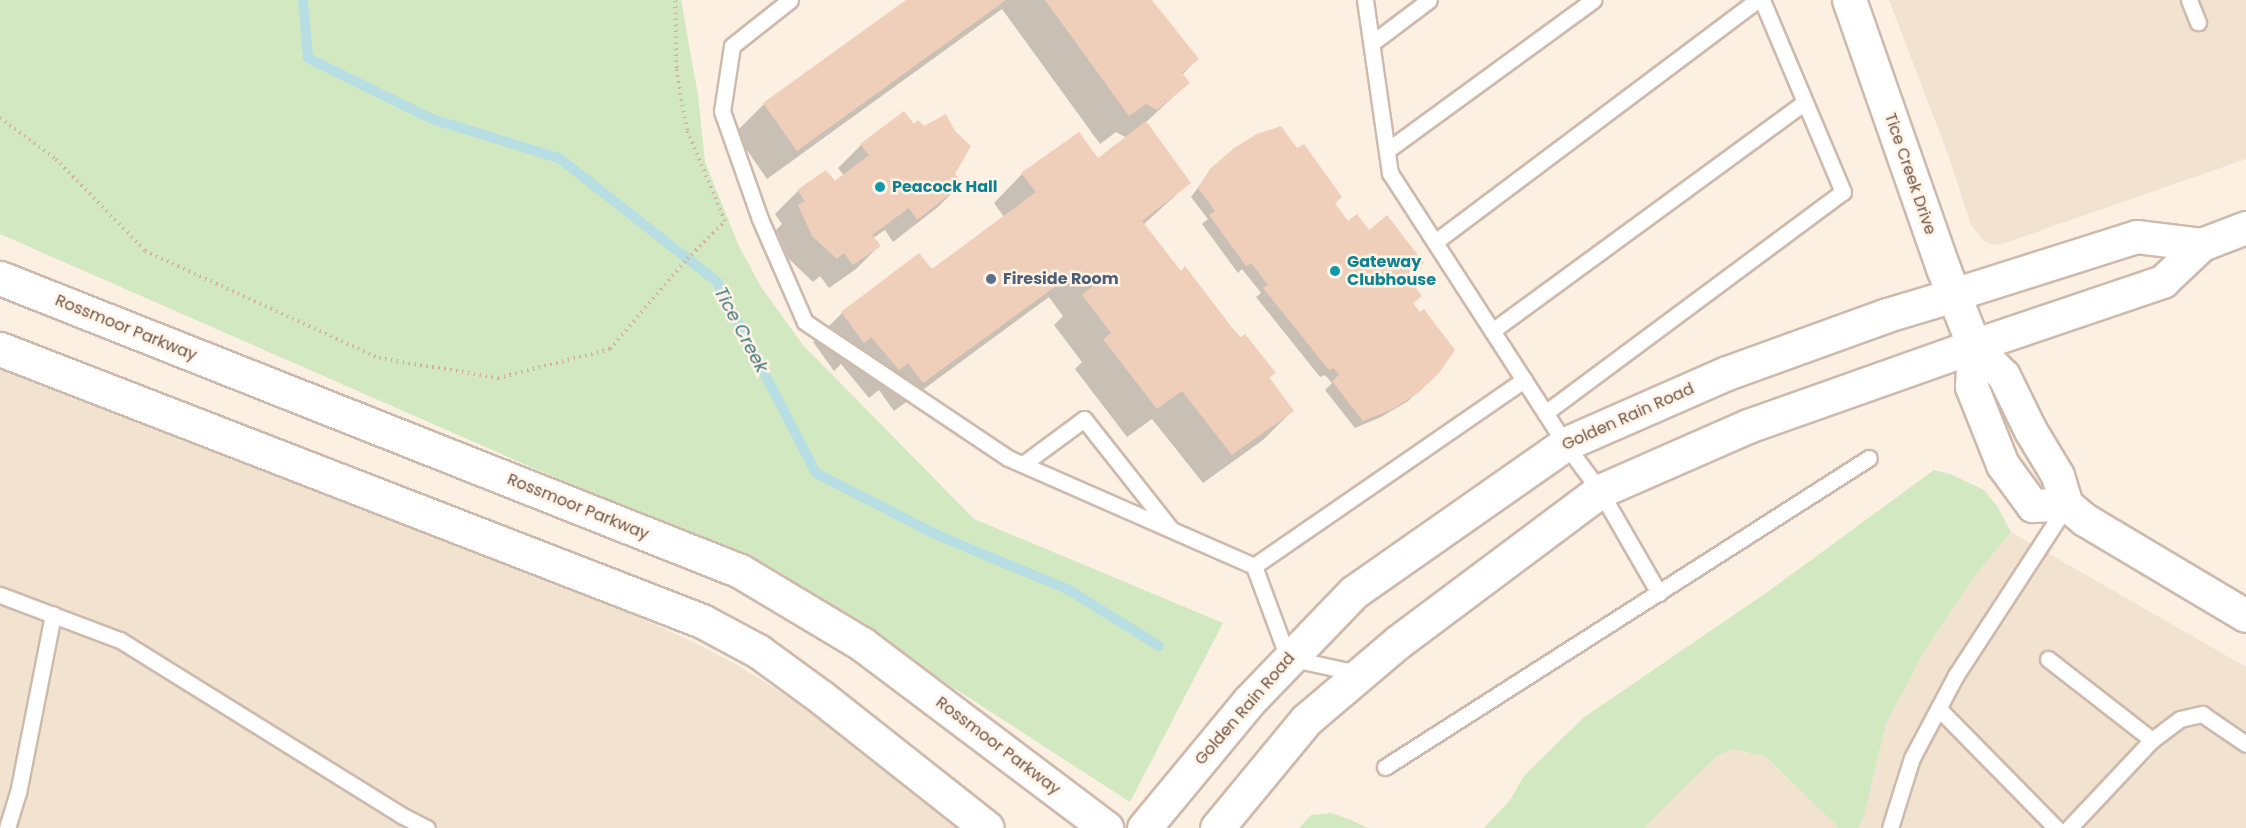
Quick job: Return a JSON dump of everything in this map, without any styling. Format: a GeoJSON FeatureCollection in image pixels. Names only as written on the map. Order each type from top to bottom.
{"type":"FeatureCollection","features":[{"type":"Feature","properties":{"kind":"street","name":"Tice Creek Drive"},"geometry":{"type":"LineString","coordinates":[[1848,0],[1974,346],[2004,376],[2031,431],[2058,476],[2067,505],[2033,506],[2003,465],[1972,387],[1974,346]]}},
{"type":"Feature","properties":{"kind":"street","name":"Golden Rain Road"},"geometry":{"type":"LineString","coordinates":[[1217,828],[1306,720],[1398,642],[1600,491],[1748,426],[2163,282],[2202,245],[2246,228]]}},
{"type":"Feature","properties":{"kind":"street","name":"Golden Rain Road"},"geometry":{"type":"LineString","coordinates":[[1144,828],[1249,701],[1354,592],[1565,444],[1727,373],[1887,315],[2137,237],[2202,245]]}},
{"type":"Feature","properties":{"kind":"street","name":"Rossmoor Parkway"},"geometry":{"type":"LineString","coordinates":[[0,278],[740,571],[862,644],[1106,828]]}},
{"type":"Feature","properties":{"kind":"street"},"geometry":{"type":"LineString","coordinates":[[0,349],[702,621],[758,651],[821,697],[987,828]]}},
{"type":"Feature","properties":{"kind":"street"},"geometry":{"type":"LineString","coordinates":[[2067,505],[2085,520],[2246,616]]}},
{"type":"Feature","properties":{"kind":"street"},"geometry":{"type":"LineString","coordinates":[[1240,828],[1252,785]]}},
{"type":"Feature","properties":{"kind":"lane"},"geometry":{"type":"LineString","coordinates":[[790,0],[732,46],[722,111],[760,219],[805,322],[1008,458],[1254,566],[1288,658],[1360,674]]}},
{"type":"Feature","properties":{"kind":"lane"},"geometry":{"type":"LineString","coordinates":[[1365,0],[1389,149],[1390,173],[1565,444],[1600,491],[1659,593]]}},
{"type":"Feature","properties":{"kind":"lane"},"geometry":{"type":"LineString","coordinates":[[1372,42],[1429,0]]}},
{"type":"Feature","properties":{"kind":"lane"},"geometry":{"type":"LineString","coordinates":[[1389,149],[1593,0]]}},
{"type":"Feature","properties":{"kind":"lane"},"geometry":{"type":"LineString","coordinates":[[1435,242],[1756,0]]}},
{"type":"Feature","properties":{"kind":"lane"},"geometry":{"type":"LineString","coordinates":[[1545,413],[1843,192],[1762,0]]}},
{"type":"Feature","properties":{"kind":"lane"},"geometry":{"type":"LineString","coordinates":[[2189,0],[2198,22]]}},
{"type":"Feature","properties":{"kind":"lane"},"geometry":{"type":"LineString","coordinates":[[1492,331],[1804,103]]}},
{"type":"Feature","properties":{"kind":"lane"},"geometry":{"type":"LineString","coordinates":[[1254,566],[1524,380]]}},
{"type":"Feature","properties":{"kind":"lane"},"geometry":{"type":"LineString","coordinates":[[1023,464],[1084,419],[1172,530]]}},
{"type":"Feature","properties":{"kind":"lane"},"geometry":{"type":"LineString","coordinates":[[1385,767],[1869,458]]}},
{"type":"Feature","properties":{"kind":"lane"},"geometry":{"type":"LineString","coordinates":[[1890,828],[1912,758],[1956,675],[2067,505]]}},
{"type":"Feature","properties":{"kind":"lane"},"geometry":{"type":"LineString","coordinates":[[0,596],[120,640],[401,815],[427,828]]}},
{"type":"Feature","properties":{"kind":"lane"},"geometry":{"type":"LineString","coordinates":[[7,828],[18,793],[53,614]]}},
{"type":"Feature","properties":{"kind":"lane"},"geometry":{"type":"LineString","coordinates":[[2048,658],[2152,740]]}},
{"type":"Feature","properties":{"kind":"lane"},"geometry":{"type":"LineString","coordinates":[[1938,709],[2056,828]]}},
{"type":"Feature","properties":{"kind":"lane"},"geometry":{"type":"LineString","coordinates":[[2069,828],[2152,740],[2180,719],[2202,714],[2246,744]]}},
{"type":"Feature","properties":{"kind":"path"},"geometry":{"type":"LineString","coordinates":[[0,118],[56,159],[145,251],[379,358],[498,378],[610,349],[687,259],[725,221],[687,130],[676,68],[675,0]]}},
{"type":"Feature","properties":{"kind":"shaded area"},"geometry":{"type":"Polygon","coordinates":[[[1889,0],[2246,0],[2246,159],[2005,243],[1992,245],[1983,240],[1971,225],[1949,157],[1889,0]]]}},
{"type":"Feature","properties":{"kind":"shaded area"},"geometry":{"type":"Polygon","coordinates":[[[0,370],[628,612],[695,643],[739,666],[829,723],[959,828],[0,828],[0,370]]]}},
{"type":"Feature","properties":{"kind":"shaded area"},"geometry":{"type":"Polygon","coordinates":[[[2011,532],[2246,667],[2246,828],[1858,828],[1864,816],[1886,724],[1924,652],[1973,578],[2011,532]]]}},
{"type":"Feature","properties":{"kind":"shaded area"},"geometry":{"type":"Polygon","coordinates":[[[1734,749],[1766,757],[1839,828],[1644,828],[1718,755],[1734,749]]]}},
{"type":"Feature","properties":{"kind":"green space"},"geometry":{"type":"Polygon","coordinates":[[[0,0],[681,0],[698,95],[705,162],[738,244],[761,287],[803,345],[974,519],[1223,623],[1130,802],[784,578],[0,234],[0,0]]]}},
{"type":"Feature","properties":{"kind":"green space"},"geometry":{"type":"Polygon","coordinates":[[[1934,470],[1950,474],[1984,490],[1997,506],[2011,532],[1973,578],[1924,652],[1886,724],[1864,816],[1858,828],[1839,828],[1766,757],[1734,749],[1718,755],[1644,828],[1484,828],[1510,800],[1524,776],[1583,718],[1766,593],[1934,470]]]}},
{"type":"Feature","properties":{"kind":"green space"},"geometry":{"type":"Polygon","coordinates":[[[1331,813],[1368,828],[1299,828],[1311,815],[1331,813]]]}},
{"type":"Feature","properties":{"kind":"building"},"geometry":{"type":"Polygon","coordinates":[[[906,0],[1006,0],[797,151],[763,103],[906,0]]]}},
{"type":"Feature","properties":{"kind":"building"},"geometry":{"type":"Polygon","coordinates":[[[1045,0],[1152,0],[1199,59],[1182,73],[1190,83],[1157,110],[1146,104],[1129,116],[1045,0]]]}},
{"type":"Feature","properties":{"kind":"building","name":"Peacock Hall"},"geometry":{"type":"Polygon","coordinates":[[[904,111],[914,124],[918,120],[924,126],[946,114],[955,131],[971,146],[955,174],[963,184],[917,220],[909,208],[872,235],[881,246],[853,265],[844,253],[837,259],[812,236],[798,205],[805,201],[797,190],[826,170],[835,181],[869,155],[860,144],[904,111]]]}},
{"type":"Feature","properties":{"kind":"building"},"geometry":{"type":"Polygon","coordinates":[[[1146,121],[1191,183],[1142,221],[1181,271],[1185,266],[1240,338],[1245,334],[1276,373],[1269,377],[1294,411],[1232,455],[1182,391],[1157,409],[1103,339],[1111,333],[1082,295],[1092,287],[1078,270],[923,383],[908,363],[899,370],[871,337],[864,343],[841,312],[919,253],[932,269],[1036,192],[1021,173],[1079,132],[1098,158],[1146,121]]]}},
{"type":"Feature","properties":{"kind":"building","name":"Gateway Clubhouse"},"geometry":{"type":"Polygon","coordinates":[[[1281,126],[1297,148],[1304,144],[1342,197],[1335,203],[1348,221],[1357,214],[1369,230],[1387,215],[1424,263],[1407,276],[1422,296],[1413,303],[1420,312],[1424,309],[1455,350],[1439,373],[1418,393],[1391,410],[1363,421],[1332,381],[1339,375],[1334,368],[1329,370],[1263,288],[1268,285],[1251,263],[1246,266],[1209,215],[1215,211],[1198,188],[1210,169],[1234,148],[1257,134],[1281,126]]]}},
{"type":"Feature","properties":{"kind":"waterway","name":"Tice Creek"},"geometry":{"type":"LineString","coordinates":[[303,0],[308,58],[432,119],[559,158],[717,282],[816,473],[937,535],[1069,590],[1159,646]]}},
{"type":"Feature","properties":{"kind":"place","name":"Peacock Hall"},"geometry":{"type":"Point","coordinates":[880,187]}},
{"type":"Feature","properties":{"kind":"place","name":"Gateway Clubhouse"},"geometry":{"type":"Point","coordinates":[1335,271]}},
{"type":"Feature","properties":{"kind":"place","name":"Fireside Room"},"geometry":{"type":"Point","coordinates":[991,279]}}]}
